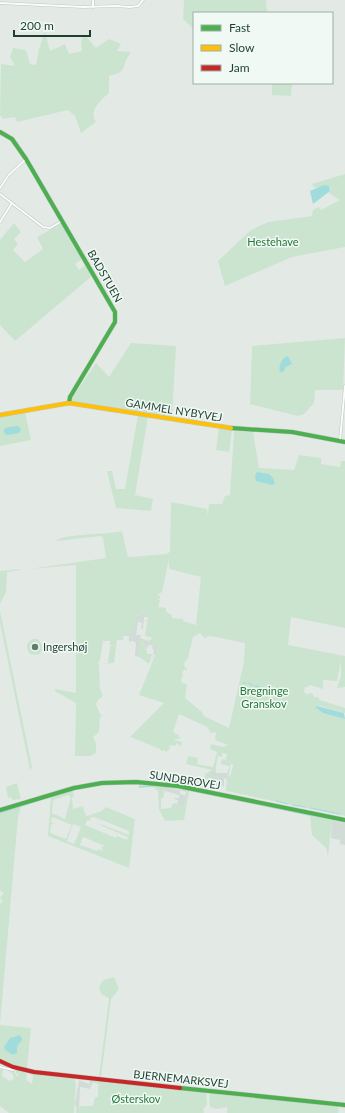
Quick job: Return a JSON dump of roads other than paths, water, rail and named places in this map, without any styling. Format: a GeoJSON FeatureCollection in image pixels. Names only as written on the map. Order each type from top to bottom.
{"type":"FeatureCollection","features":[{"type":"Feature","properties":{"kind":"street"},"geometry":{"type":"LineString","coordinates":[[93,0],[93,7]]}},
{"type":"Feature","properties":{"kind":"street"},"geometry":{"type":"LineString","coordinates":[[0,3],[93,7],[135,7],[143,0]]}},
{"type":"Feature","properties":{"kind":"street","name":"BADSTUEN"},"geometry":{"type":"LineString","coordinates":[[0,132],[5,133],[12,139],[26,159],[63,220],[115,312],[115,322],[70,397],[69,403]]}},
{"type":"Feature","properties":{"kind":"street"},"geometry":{"type":"LineString","coordinates":[[0,188],[8,175],[26,159]]}},
{"type":"Feature","properties":{"kind":"street"},"geometry":{"type":"LineString","coordinates":[[0,194],[43,227],[50,228],[63,220]]}},
{"type":"Feature","properties":{"kind":"street"},"geometry":{"type":"LineString","coordinates":[[0,222],[12,203]]}},
{"type":"Feature","properties":{"kind":"street"},"geometry":{"type":"LineString","coordinates":[[340,440],[345,386]]}},
{"type":"Feature","properties":{"kind":"street","name":"GAMMEL NYBYVEJ"},"geometry":{"type":"LineString","coordinates":[[0,416],[69,403],[233,428],[292,432],[345,442]]}},
{"type":"Feature","properties":{"kind":"street","name":"SUNDBROVEJ"},"geometry":{"type":"LineString","coordinates":[[0,810],[74,788],[102,783],[136,782],[175,785],[345,820]]}},
{"type":"Feature","properties":{"kind":"street","name":"BJERNEMARKSVEJ"},"geometry":{"type":"LineString","coordinates":[[0,1061],[16,1068],[42,1073],[345,1105]]}},
{"type":"Feature","properties":{"kind":"street","name":"BJERNEMARKSVEJ"},"geometry":{"type":"LineString","coordinates":[[0,1067],[14,1070],[16,1068]]}},
{"type":"Feature","properties":{"kind":"water"},"geometry":{"type":"Polygon","coordinates":[[[324,185],[329,186],[330,191],[313,204],[310,191],[324,185]]]}},
{"type":"Feature","properties":{"kind":"water"},"geometry":{"type":"Polygon","coordinates":[[[288,356],[292,364],[286,367],[283,372],[280,372],[281,362],[288,356]]]}},
{"type":"Feature","properties":{"kind":"water"},"geometry":{"type":"Polygon","coordinates":[[[18,426],[21,429],[19,433],[7,435],[4,433],[4,429],[8,427],[18,426]]]}},
{"type":"Feature","properties":{"kind":"water"},"geometry":{"type":"Polygon","coordinates":[[[257,472],[269,474],[273,478],[275,484],[272,485],[256,481],[255,476],[257,472]]]}},
{"type":"Feature","properties":{"kind":"water"},"geometry":{"type":"Polygon","coordinates":[[[317,706],[344,713],[345,719],[323,713],[315,707],[317,706]]]}},
{"type":"Feature","properties":{"kind":"water"},"geometry":{"type":"Polygon","coordinates":[[[19,1035],[21,1036],[22,1040],[17,1046],[17,1053],[13,1055],[5,1050],[4,1047],[10,1038],[19,1035]]]}},
{"type":"Feature","properties":{"kind":"waterway"},"geometry":{"type":"LineString","coordinates":[[248,683],[253,685]]}},
{"type":"Feature","properties":{"kind":"waterway"},"geometry":{"type":"LineString","coordinates":[[254,686],[260,687]]}},
{"type":"Feature","properties":{"kind":"waterway"},"geometry":{"type":"LineString","coordinates":[[262,688],[268,690]]}},
{"type":"Feature","properties":{"kind":"waterway"},"geometry":{"type":"LineString","coordinates":[[269,690],[275,691]]}},
{"type":"Feature","properties":{"kind":"waterway"},"geometry":{"type":"LineString","coordinates":[[277,692],[289,696]]}},
{"type":"Feature","properties":{"kind":"waterway"},"geometry":{"type":"LineString","coordinates":[[139,787],[153,786]]}},
{"type":"Feature","properties":{"kind":"waterway"},"geometry":{"type":"LineString","coordinates":[[52,796],[72,791]]}},
{"type":"Feature","properties":{"kind":"waterway"},"geometry":{"type":"LineString","coordinates":[[200,792],[309,815]]}},
{"type":"Feature","properties":{"kind":"waterway"},"geometry":{"type":"LineString","coordinates":[[0,813],[49,797]]}},
{"type":"Feature","properties":{"kind":"waterway"},"geometry":{"type":"LineString","coordinates":[[276,801],[288,804]]}},
{"type":"Feature","properties":{"kind":"waterway"},"geometry":{"type":"LineString","coordinates":[[292,805],[305,807]]}},
{"type":"Feature","properties":{"kind":"waterway"},"geometry":{"type":"LineString","coordinates":[[310,808],[340,814]]}},
{"type":"Feature","properties":{"kind":"waterway"},"geometry":{"type":"LineString","coordinates":[[332,819],[344,822]]}},
{"type":"Feature","properties":{"kind":"waterway"},"geometry":{"type":"LineString","coordinates":[[110,1082],[198,1091]]}},
{"type":"Feature","properties":{"kind":"place","name":"Ingershøj"},"geometry":{"type":"Point","coordinates":[35,647]}},
{"type":"Feature","properties":{"kind":"park label","name":"Hestehave"},"geometry":{"type":"Point","coordinates":[273,242]}},
{"type":"Feature","properties":{"kind":"park label","name":"Bregninge Granskov"},"geometry":{"type":"Point","coordinates":[264,697]}},
{"type":"Feature","properties":{"kind":"park label","name":"Østerskov"},"geometry":{"type":"Point","coordinates":[136,1099]}}]}
